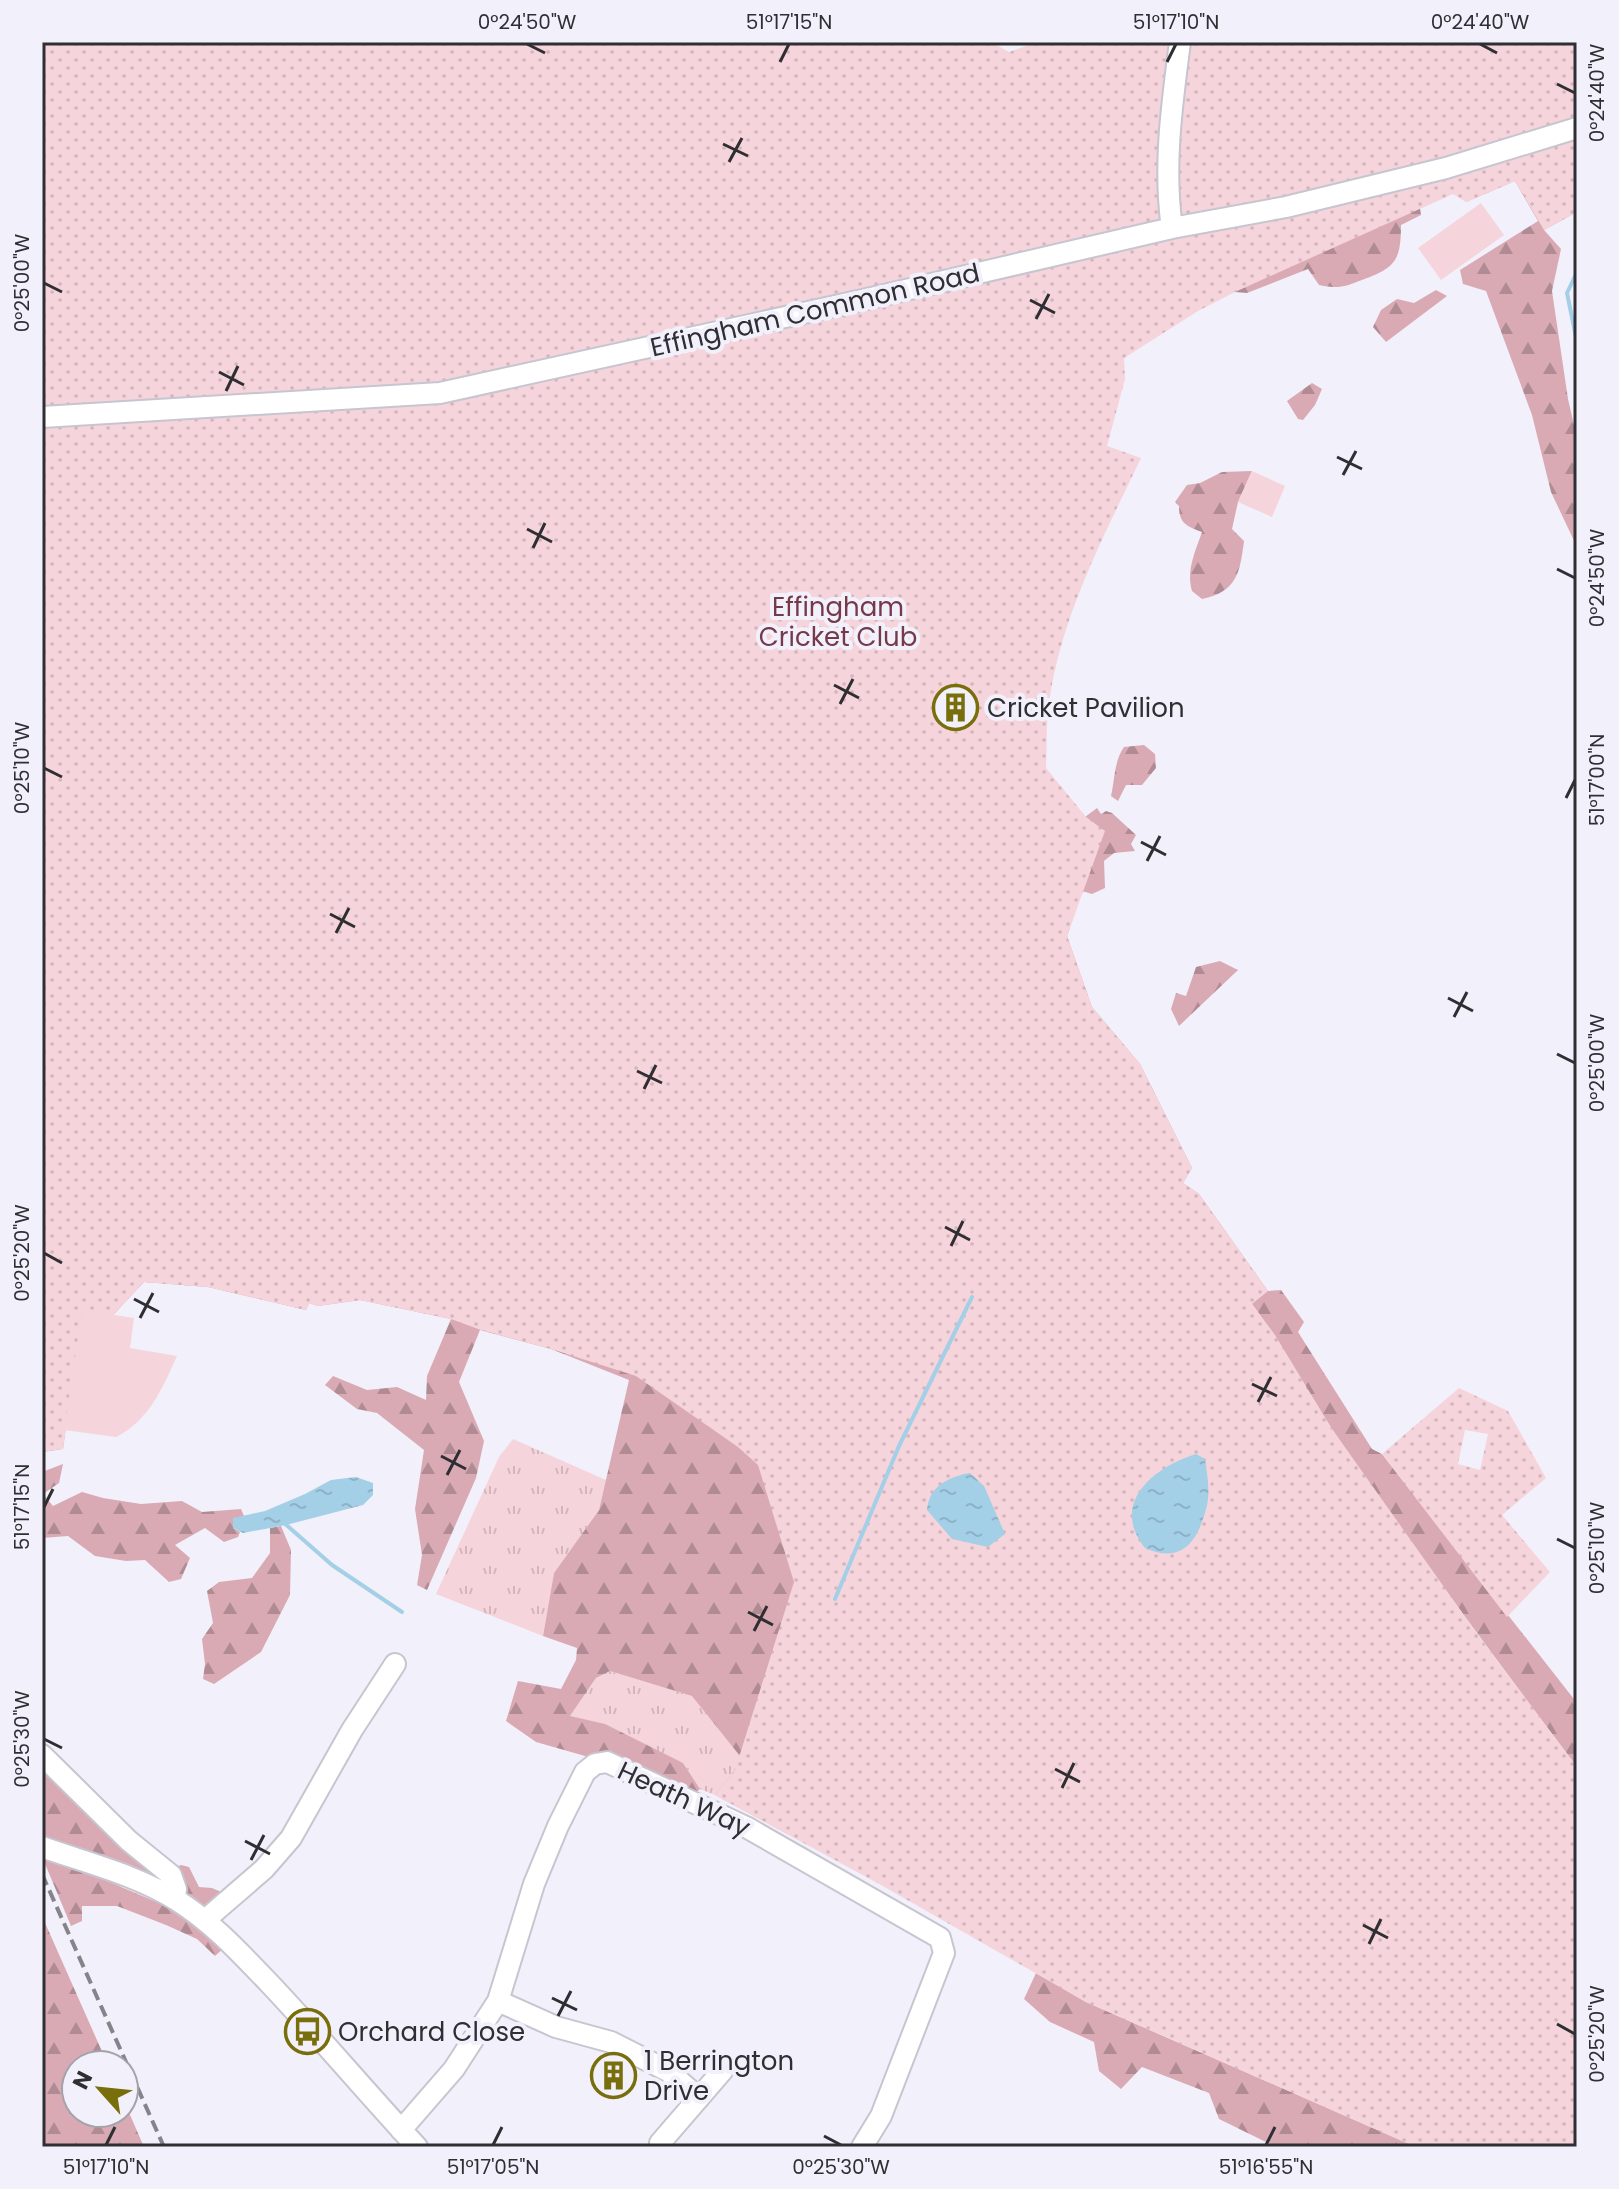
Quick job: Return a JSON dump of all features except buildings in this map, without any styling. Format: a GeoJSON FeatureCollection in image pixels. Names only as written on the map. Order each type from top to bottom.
{"type":"FeatureCollection","features":[{"type":"Feature","properties":{"kind":"street"},"geometry":{"type":"LineString","coordinates":[[1172,228],[1169,135],[1180,42]]}},
{"type":"Feature","properties":{"kind":"street","name":"Effingham Common Road"},"geometry":{"type":"LineString","coordinates":[[42,417],[440,393],[837,306],[1172,228],[1286,207],[1446,168],[1577,128]]}},
{"type":"Feature","properties":{"kind":"street"},"geometry":{"type":"LineString","coordinates":[[205,1920],[264,1869],[291,1838],[352,1730],[395,1664]]}},
{"type":"Feature","properties":{"kind":"street"},"geometry":{"type":"LineString","coordinates":[[42,1755],[129,1841],[171,1875],[176,1889],[175,1899]]}},
{"type":"Feature","properties":{"kind":"street","name":"Heath Way"},"geometry":{"type":"LineString","coordinates":[[401,2130],[454,2069],[498,2001],[534,1884],[570,1799],[589,1767],[607,1762],[757,1833],[940,1938],[944,1953],[881,2116],[862,2147]]}},
{"type":"Feature","properties":{"kind":"street"},"geometry":{"type":"LineString","coordinates":[[42,1847],[134,1879],[175,1899],[205,1920],[311,2027],[417,2147]]}},
{"type":"Feature","properties":{"kind":"street"},"geometry":{"type":"LineString","coordinates":[[498,2001],[556,2027],[611,2042],[668,2071],[699,2098]]}},
{"type":"Feature","properties":{"kind":"street"},"geometry":{"type":"LineString","coordinates":[[660,2143],[723,2070]]}},
{"type":"Feature","properties":{"kind":"green space","name":"Effingham Cricket Club"},"geometry":{"type":"Polygon","coordinates":[[[42,42],[991,42],[1009,52],[1037,42],[1577,42],[1577,212],[1544,230],[1515,181],[1466,202],[1453,194],[1235,292],[1198,311],[1124,358],[1125,379],[1107,446],[1141,458],[1097,550],[1061,646],[1048,713],[1046,768],[1086,817],[1105,831],[1067,936],[1092,1007],[1140,1064],[1192,1168],[1183,1183],[1199,1194],[1268,1291],[1252,1304],[1275,1335],[1332,1429],[1478,1635],[1577,1767],[1577,2147],[1416,2147],[1086,2002],[715,1795],[735,1770],[794,1582],[758,1465],[738,1447],[636,1376],[451,1319],[360,1300],[318,1306],[309,1303],[306,1310],[208,1287],[144,1282],[113,1315],[82,1311],[63,1449],[42,1452],[42,42]]]}},
{"type":"Feature","properties":{"kind":"green space"},"geometry":{"type":"Polygon","coordinates":[[[1505,161],[1577,212],[1544,230],[1561,249],[1552,291],[1577,438],[1577,547],[1551,492],[1532,415],[1486,291],[1463,284],[1460,270],[1538,221],[1515,181],[1466,202],[1505,161]]]}},
{"type":"Feature","properties":{"kind":"green space"},"geometry":{"type":"Polygon","coordinates":[[[1376,194],[1420,208],[1421,215],[1401,225],[1400,247],[1389,267],[1341,287],[1319,285],[1308,269],[1247,293],[1235,292],[1376,194]]]}},
{"type":"Feature","properties":{"kind":"green space"},"geometry":{"type":"Polygon","coordinates":[[[1481,203],[1504,235],[1441,280],[1418,248],[1481,203]]]}},
{"type":"Feature","properties":{"kind":"green space"},"geometry":{"type":"Polygon","coordinates":[[[1436,290],[1447,296],[1386,342],[1373,327],[1381,310],[1397,299],[1414,303],[1436,290]]]}},
{"type":"Feature","properties":{"kind":"green space"},"geometry":{"type":"Polygon","coordinates":[[[1312,383],[1322,389],[1303,420],[1298,419],[1287,401],[1312,383]]]}},
{"type":"Feature","properties":{"kind":"green space"},"geometry":{"type":"Polygon","coordinates":[[[1252,471],[1238,502],[1232,529],[1244,541],[1235,579],[1223,591],[1202,599],[1192,591],[1190,576],[1202,532],[1184,523],[1175,502],[1187,485],[1200,483],[1222,472],[1252,471]]]}},
{"type":"Feature","properties":{"kind":"green space"},"geometry":{"type":"Polygon","coordinates":[[[1252,471],[1285,486],[1272,517],[1238,502],[1252,471]]]}},
{"type":"Feature","properties":{"kind":"green space"},"geometry":{"type":"Polygon","coordinates":[[[1144,745],[1155,754],[1156,768],[1142,785],[1126,785],[1118,801],[1111,796],[1121,752],[1124,747],[1144,745]]]}},
{"type":"Feature","properties":{"kind":"green space"},"geometry":{"type":"Polygon","coordinates":[[[1046,769],[1085,817],[1097,808],[1101,814],[1106,811],[1112,813],[1136,835],[1131,844],[1135,851],[1114,853],[1104,861],[1105,888],[1092,894],[1082,891],[1067,936],[1092,1007],[1140,1064],[1192,1168],[1183,1183],[1199,1194],[1268,1291],[1281,1290],[1304,1322],[1298,1332],[1372,1449],[1382,1454],[1577,1703],[1577,1767],[1334,1432],[1274,1335],[1073,1030],[1046,769]]]}},
{"type":"Feature","properties":{"kind":"green space"},"geometry":{"type":"Polygon","coordinates":[[[1220,961],[1238,970],[1179,1026],[1171,1009],[1176,993],[1186,996],[1196,967],[1220,961]]]}},
{"type":"Feature","properties":{"kind":"green space"},"geometry":{"type":"Polygon","coordinates":[[[766,1155],[812,1847],[715,1795],[735,1770],[740,1756],[692,1696],[610,1671],[596,1678],[570,1716],[605,1724],[683,1763],[700,1789],[680,1807],[607,1773],[585,1756],[536,1742],[506,1721],[518,1681],[561,1689],[576,1660],[577,1648],[543,1636],[554,1573],[599,1510],[629,1380],[551,1349],[480,1330],[459,1382],[484,1441],[476,1478],[427,1590],[417,1585],[422,1555],[415,1509],[424,1450],[377,1413],[357,1409],[325,1385],[333,1376],[367,1390],[397,1387],[426,1400],[427,1376],[451,1319],[360,1300],[318,1306],[309,1303],[306,1310],[208,1287],[144,1282],[113,1315],[82,1311],[63,1449],[42,1452],[42,1235],[766,1155]]]}},
{"type":"Feature","properties":{"kind":"green space"},"geometry":{"type":"Polygon","coordinates":[[[82,1310],[134,1318],[130,1348],[177,1356],[146,1413],[116,1437],[64,1430],[82,1310]]]}},
{"type":"Feature","properties":{"kind":"green space"},"geometry":{"type":"Polygon","coordinates":[[[1459,1388],[1508,1411],[1546,1478],[1502,1515],[1550,1572],[1507,1617],[1382,1454],[1459,1388]],[[1465,1430],[1458,1464],[1480,1470],[1488,1434],[1465,1430]]]}},
{"type":"Feature","properties":{"kind":"green space"},"geometry":{"type":"Polygon","coordinates":[[[513,1439],[606,1480],[599,1510],[554,1573],[543,1636],[436,1594],[499,1457],[513,1439]]]}},
{"type":"Feature","properties":{"kind":"green space"},"geometry":{"type":"Polygon","coordinates":[[[63,1464],[59,1483],[43,1494],[53,1506],[82,1492],[141,1504],[182,1501],[202,1512],[241,1509],[244,1516],[233,1519],[233,1528],[240,1532],[238,1537],[224,1542],[205,1528],[175,1545],[190,1558],[181,1579],[169,1582],[145,1560],[126,1561],[95,1556],[68,1536],[42,1538],[42,1472],[63,1464]]]}},
{"type":"Feature","properties":{"kind":"green space"},"geometry":{"type":"Polygon","coordinates":[[[281,1526],[291,1550],[290,1595],[261,1652],[214,1684],[203,1679],[202,1639],[213,1623],[207,1591],[219,1582],[252,1578],[270,1553],[270,1528],[281,1526]]]}},
{"type":"Feature","properties":{"kind":"green space"},"geometry":{"type":"Polygon","coordinates":[[[610,1671],[693,1696],[741,1756],[735,1770],[715,1795],[700,1789],[683,1763],[570,1716],[596,1678],[610,1671]]]}},
{"type":"Feature","properties":{"kind":"green space"},"geometry":{"type":"Polygon","coordinates":[[[42,1761],[165,1881],[165,1887],[107,1859],[46,1839],[42,1829],[42,1761]]]}},
{"type":"Feature","properties":{"kind":"green space"},"geometry":{"type":"Polygon","coordinates":[[[43,1859],[79,1869],[173,1909],[225,1947],[215,1956],[197,1939],[117,1906],[82,1906],[82,1921],[71,1926],[43,1859]]]}},
{"type":"Feature","properties":{"kind":"green space"},"geometry":{"type":"Polygon","coordinates":[[[181,1865],[189,1867],[199,1887],[226,1894],[205,1913],[182,1897],[172,1869],[181,1865]]]}},
{"type":"Feature","properties":{"kind":"green space"},"geometry":{"type":"Polygon","coordinates":[[[42,1916],[101,2049],[60,2049],[60,2129],[136,2129],[144,2147],[42,2147],[42,1916]]]}},
{"type":"Feature","properties":{"kind":"green space"},"geometry":{"type":"Polygon","coordinates":[[[1036,1973],[1086,2002],[1416,2147],[1271,2147],[1219,2119],[1209,2093],[1142,2067],[1121,2089],[1099,2071],[1094,2042],[1050,2022],[1024,1999],[1036,1973]]]}},
{"type":"Feature","properties":{"kind":"water"},"geometry":{"type":"Polygon","coordinates":[[[1196,1454],[1205,1459],[1208,1490],[1206,1509],[1198,1532],[1178,1552],[1158,1552],[1145,1548],[1135,1532],[1132,1516],[1134,1502],[1141,1489],[1165,1468],[1196,1454]]]}},
{"type":"Feature","properties":{"kind":"water"},"geometry":{"type":"Polygon","coordinates":[[[970,1473],[984,1486],[1005,1534],[988,1547],[952,1539],[927,1510],[935,1489],[954,1477],[970,1473]]]}},
{"type":"Feature","properties":{"kind":"water"},"geometry":{"type":"Polygon","coordinates":[[[356,1477],[373,1483],[373,1495],[363,1505],[243,1533],[233,1528],[233,1518],[265,1511],[331,1480],[356,1477]]]}},
{"type":"Feature","properties":{"kind":"waterway"},"geometry":{"type":"LineString","coordinates":[[1577,272],[1567,293],[1577,342]]}},
{"type":"Feature","properties":{"kind":"waterway"},"geometry":{"type":"LineString","coordinates":[[835,1599],[899,1446],[972,1297]]}},
{"type":"Feature","properties":{"kind":"waterway"},"geometry":{"type":"LineString","coordinates":[[283,1522],[332,1565],[402,1612]]}},
{"type":"Feature","properties":{"kind":"railway"},"geometry":{"type":"LineString","coordinates":[[42,1874],[164,2147]]}},
{"type":"Feature","properties":{"kind":"place","name":"Cricket Pavilion"},"geometry":{"type":"Point","coordinates":[956,708]}},
{"type":"Feature","properties":{"kind":"place","name":"Orchard Close"},"geometry":{"type":"Point","coordinates":[307,2032]}},
{"type":"Feature","properties":{"kind":"place","name":"1 Berrington Drive"},"geometry":{"type":"Point","coordinates":[613,2076]}}]}
